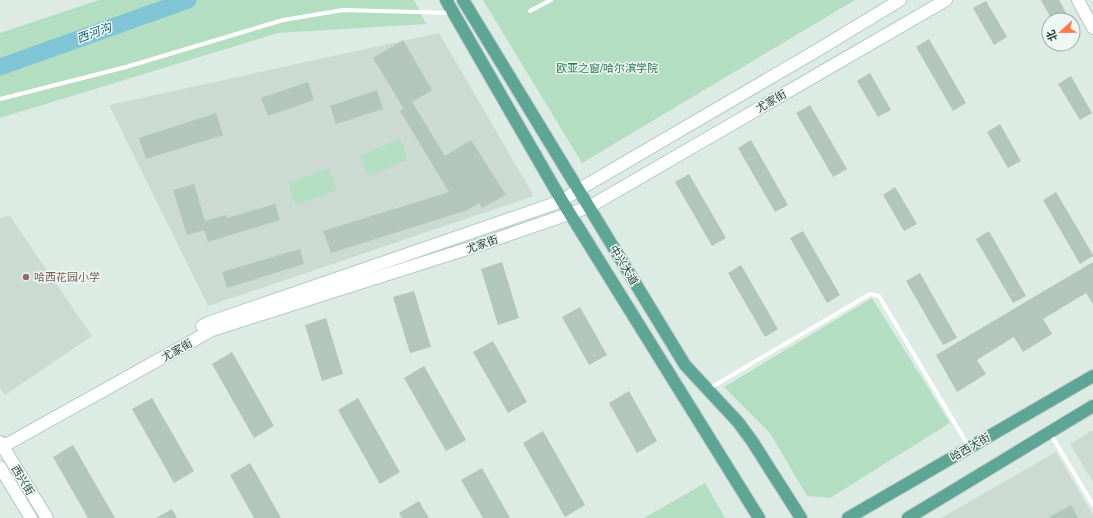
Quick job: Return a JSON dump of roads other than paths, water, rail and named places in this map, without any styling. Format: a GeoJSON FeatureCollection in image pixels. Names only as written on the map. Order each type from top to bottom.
{"type":"FeatureCollection","features":[{"type":"Feature","properties":{"kind":"main road","name":"中兴大道"},"geometry":{"type":"LineString","coordinates":[[446,0],[562,202],[759,518]]}},
{"type":"Feature","properties":{"kind":"main road","name":"中兴大道"},"geometry":{"type":"LineString","coordinates":[[463,0],[685,365],[738,422],[752,441],[801,518]]}},
{"type":"Feature","properties":{"kind":"main road","name":"尤家街"},"geometry":{"type":"LineString","coordinates":[[1,444],[208,323],[562,202],[578,190],[816,51],[900,0]]}},
{"type":"Feature","properties":{"kind":"main road","name":"尤家街"},"geometry":{"type":"LineString","coordinates":[[1,444],[212,330],[473,247],[589,207],[946,0]]}},
{"type":"Feature","properties":{"kind":"main road"},"geometry":{"type":"LineString","coordinates":[[1078,0],[1093,28]]}},
{"type":"Feature","properties":{"kind":"main road"},"geometry":{"type":"LineString","coordinates":[[1087,0],[1093,11]]}},
{"type":"Feature","properties":{"kind":"main road","name":"哈西大街"},"geometry":{"type":"LineString","coordinates":[[848,518],[1093,376]]}},
{"type":"Feature","properties":{"kind":"main road"},"geometry":{"type":"LineString","coordinates":[[908,518],[1093,406]]}},
{"type":"Feature","properties":{"kind":"main road","name":"西兴街"},"geometry":{"type":"LineString","coordinates":[[1,444],[47,518]]}},
{"type":"Feature","properties":{"kind":"main road","name":"西兴街"},"geometry":{"type":"LineString","coordinates":[[0,467],[31,518]]}},
{"type":"Feature","properties":{"kind":"lane"},"geometry":{"type":"LineString","coordinates":[[530,11],[551,0]]}},
{"type":"Feature","properties":{"kind":"lane"},"geometry":{"type":"LineString","coordinates":[[0,99],[126,67],[283,20],[343,10],[454,13]]}},
{"type":"Feature","properties":{"kind":"lane"},"geometry":{"type":"LineString","coordinates":[[708,389],[870,294],[879,296],[969,448]]}},
{"type":"Feature","properties":{"kind":"lane"},"geometry":{"type":"LineString","coordinates":[[1049,432],[1093,505]]}},
{"type":"Feature","properties":{"kind":"waterway","name":"西河沟"},"geometry":{"type":"LineString","coordinates":[[0,67],[188,0]]}},
{"type":"Feature","properties":{"kind":"place","name":"哈西花园小学"},"geometry":{"type":"Point","coordinates":[26,277]}},
{"type":"Feature","properties":{"kind":"park label","name":"欧亚之窗/哈尔滨学院"},"geometry":{"type":"Point","coordinates":[607,68]}}]}
